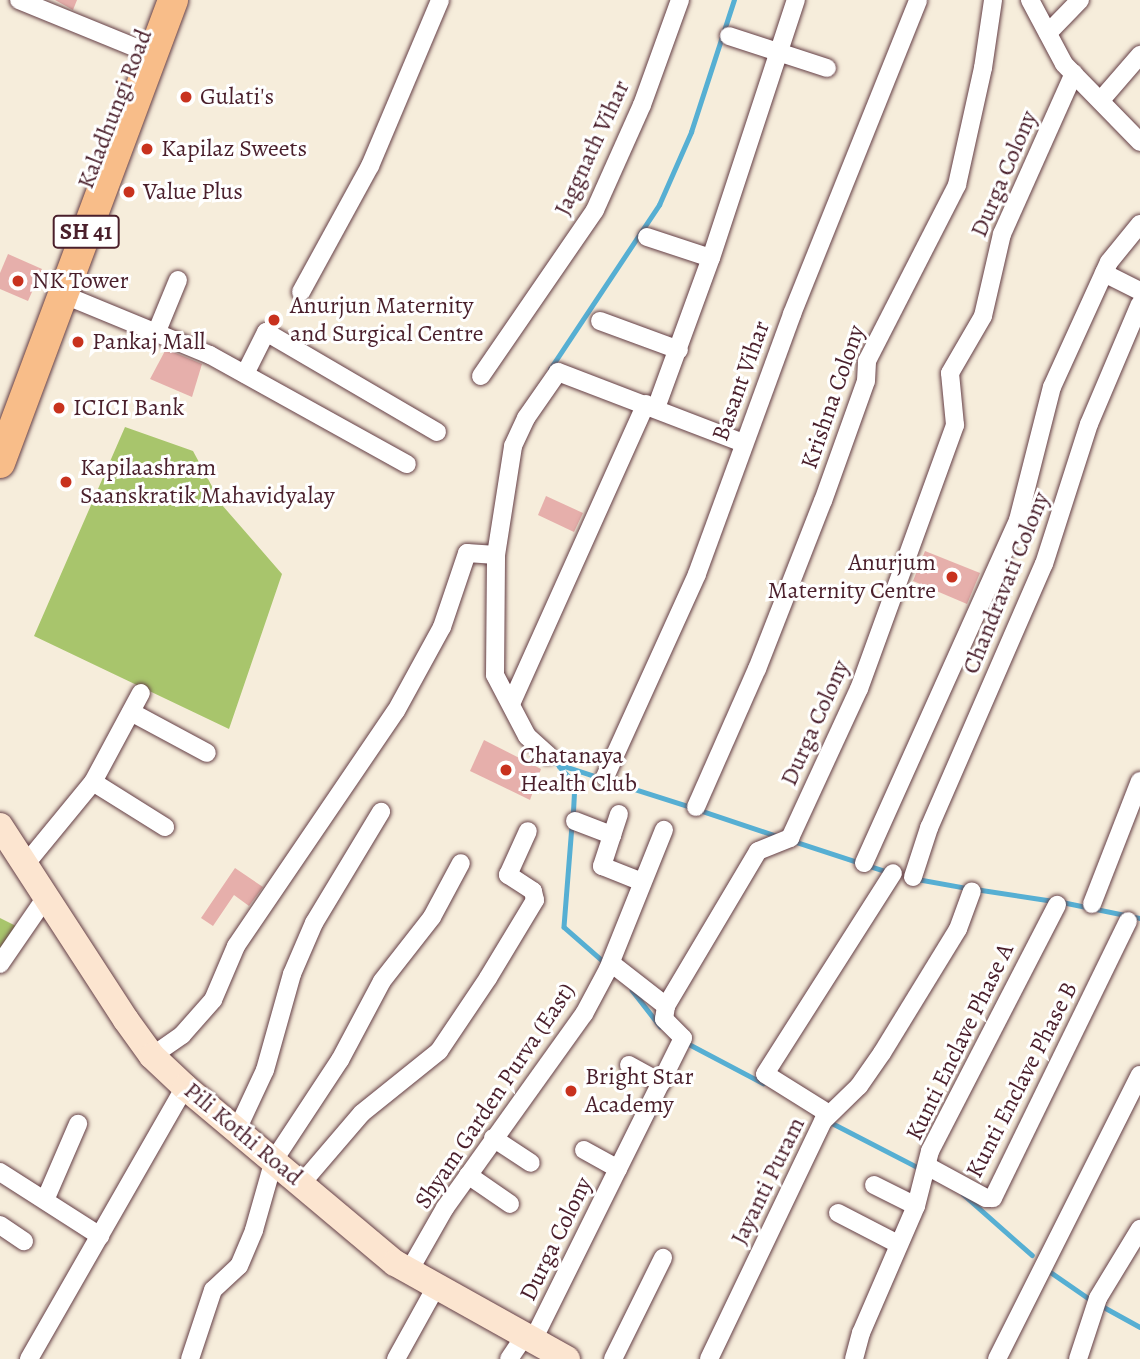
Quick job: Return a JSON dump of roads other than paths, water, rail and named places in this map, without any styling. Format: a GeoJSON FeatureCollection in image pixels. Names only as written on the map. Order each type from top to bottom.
{"type":"FeatureCollection","features":[{"type":"Feature","properties":{"kind":"main road","name":"Kaladhungi Road"},"geometry":{"type":"LineString","coordinates":[[146,52],[156,0]]}},
{"type":"Feature","properties":{"kind":"main road","name":"Kaladhungi Road"},"geometry":{"type":"LineString","coordinates":[[1,456],[60,283],[146,52],[173,0]]}},
{"type":"Feature","properties":{"kind":"main road","name":"Kaladhungi Road"},"geometry":{"type":"LineString","coordinates":[[0,414],[60,283]]}},
{"type":"Feature","properties":{"kind":"street"},"geometry":{"type":"LineString","coordinates":[[19,0],[146,52]]}},
{"type":"Feature","properties":{"kind":"street"},"geometry":{"type":"LineString","coordinates":[[301,292],[370,166],[440,0]]}},
{"type":"Feature","properties":{"kind":"street","name":"Jaggnath Vihar"},"geometry":{"type":"LineString","coordinates":[[481,376],[595,210],[642,105],[680,0]]}},
{"type":"Feature","properties":{"kind":"street"},"geometry":{"type":"LineString","coordinates":[[511,704],[679,351],[796,0]]}},
{"type":"Feature","properties":{"kind":"street","name":"Basant Vihar"},"geometry":{"type":"LineString","coordinates":[[605,777],[697,574],[743,443],[873,103],[918,0]]}},
{"type":"Feature","properties":{"kind":"street","name":"Krishna Colony"},"geometry":{"type":"LineString","coordinates":[[696,807],[757,669],[823,501],[866,382],[867,361],[957,185],[983,68],[993,0]]}},
{"type":"Feature","properties":{"kind":"street"},"geometry":{"type":"LineString","coordinates":[[1030,0],[1074,73],[1140,142]]}},
{"type":"Feature","properties":{"kind":"street"},"geometry":{"type":"LineString","coordinates":[[1048,33],[1080,0]]}},
{"type":"Feature","properties":{"kind":"street"},"geometry":{"type":"LineString","coordinates":[[729,36],[827,68]]}},
{"type":"Feature","properties":{"kind":"street"},"geometry":{"type":"LineString","coordinates":[[1101,100],[1140,55]]}},
{"type":"Feature","properties":{"kind":"street","name":"Durga Colony"},"geometry":{"type":"LineString","coordinates":[[509,1359],[530,1336],[683,1038],[664,1019],[666,1006],[758,851],[790,838],[859,689],[955,425],[950,373],[983,316],[1002,234],[1074,73]]}},
{"type":"Feature","properties":{"kind":"street"},"geometry":{"type":"LineString","coordinates":[[864,863],[1018,520],[1052,387],[1104,273],[1140,224]]}},
{"type":"Feature","properties":{"kind":"street"},"geometry":{"type":"LineString","coordinates":[[647,237],[711,258]]}},
{"type":"Feature","properties":{"kind":"street"},"geometry":{"type":"LineString","coordinates":[[1104,273],[1140,291]]}},
{"type":"Feature","properties":{"kind":"street"},"geometry":{"type":"LineString","coordinates":[[157,331],[178,280]]}},
{"type":"Feature","properties":{"kind":"street"},"geometry":{"type":"LineString","coordinates":[[60,283],[245,374],[407,464]]}},
{"type":"Feature","properties":{"kind":"street","name":"Chandravati Colony"},"geometry":{"type":"LineString","coordinates":[[913,877],[929,828],[1044,564],[1102,388],[1140,304]]}},
{"type":"Feature","properties":{"kind":"street"},"geometry":{"type":"LineString","coordinates":[[600,321],[679,351]]}},
{"type":"Feature","properties":{"kind":"street"},"geometry":{"type":"LineString","coordinates":[[245,374],[267,331],[437,432]]}},
{"type":"Feature","properties":{"kind":"street"},"geometry":{"type":"LineString","coordinates":[[548,755],[527,736],[495,675],[496,555],[513,446],[526,418],[558,372],[743,443]]}},
{"type":"Feature","properties":{"kind":"street"},"geometry":{"type":"LineString","coordinates":[[152,1055],[182,1035],[213,1000],[236,946],[396,711],[442,627],[467,553],[496,555]]}},
{"type":"Feature","properties":{"kind":"street"},"geometry":{"type":"LineString","coordinates":[[24,866],[93,782],[141,693]]}},
{"type":"Feature","properties":{"kind":"street"},"geometry":{"type":"LineString","coordinates":[[131,712],[207,753]]}},
{"type":"Feature","properties":{"kind":"street"},"geometry":{"type":"LineString","coordinates":[[1092,904],[1140,781]]}},
{"type":"Feature","properties":{"kind":"street"},"geometry":{"type":"LineString","coordinates":[[93,782],[165,827]]}},
{"type":"Feature","properties":{"kind":"street"},"geometry":{"type":"LineString","coordinates":[[237,1130],[265,1070],[292,974],[314,923],[381,812]]}},
{"type":"Feature","properties":{"kind":"street"},"geometry":{"type":"LineString","coordinates":[[619,814],[602,866],[642,881]]}},
{"type":"Feature","properties":{"kind":"street"},"geometry":{"type":"LineString","coordinates":[[576,821],[612,835]]}},
{"type":"Feature","properties":{"kind":"street","name":"Pili Kothi Road"},"geometry":{"type":"LineString","coordinates":[[0,826],[24,866],[152,1055],[185,1087],[409,1271],[567,1359]]}},
{"type":"Feature","properties":{"kind":"street","name":"Shyam Garden Purva (East)"},"geometry":{"type":"LineString","coordinates":[[409,1271],[493,1138],[584,1014],[611,962],[664,830]]}},
{"type":"Feature","properties":{"kind":"street"},"geometry":{"type":"LineString","coordinates":[[302,1183],[362,1113],[439,1051],[488,978],[535,900],[533,891],[508,875],[527,831]]}},
{"type":"Feature","properties":{"kind":"street"},"geometry":{"type":"LineString","coordinates":[[190,1359],[213,1290],[239,1266],[254,1230],[274,1160],[340,1060],[382,981],[432,917],[461,863]]}},
{"type":"Feature","properties":{"kind":"street"},"geometry":{"type":"LineString","coordinates":[[829,1114],[765,1074],[893,873]]}},
{"type":"Feature","properties":{"kind":"street","name":"Jayanti Puram"},"geometry":{"type":"LineString","coordinates":[[709,1359],[829,1114],[859,1086],[882,1053],[958,929],[972,891]]}},
{"type":"Feature","properties":{"kind":"street"},"geometry":{"type":"LineString","coordinates":[[0,964],[46,897]]}},
{"type":"Feature","properties":{"kind":"street","name":"Kunti Enclave Phase A"},"geometry":{"type":"LineString","coordinates":[[854,1359],[898,1244],[916,1206],[927,1166],[974,1064],[1057,905]]}},
{"type":"Feature","properties":{"kind":"street","name":"Kunti Enclave Phase B"},"geometry":{"type":"LineString","coordinates":[[927,1166],[986,1198],[993,1198],[1128,921]]}},
{"type":"Feature","properties":{"kind":"street"},"geometry":{"type":"LineString","coordinates":[[611,962],[666,1006]]}},
{"type":"Feature","properties":{"kind":"street"},"geometry":{"type":"LineString","coordinates":[[629,1065],[661,1083]]}},
{"type":"Feature","properties":{"kind":"street"},"geometry":{"type":"LineString","coordinates":[[997,1359],[1140,1075]]}},
{"type":"Feature","properties":{"kind":"street"},"geometry":{"type":"LineString","coordinates":[[29,1359],[185,1087]]}},
{"type":"Feature","properties":{"kind":"street"},"geometry":{"type":"LineString","coordinates":[[46,1198],[78,1124]]}},
{"type":"Feature","properties":{"kind":"street"},"geometry":{"type":"LineString","coordinates":[[493,1138],[531,1163]]}},
{"type":"Feature","properties":{"kind":"street"},"geometry":{"type":"LineString","coordinates":[[584,1150],[618,1169]]}},
{"type":"Feature","properties":{"kind":"street"},"geometry":{"type":"LineString","coordinates":[[0,1172],[46,1198],[100,1236]]}},
{"type":"Feature","properties":{"kind":"street"},"geometry":{"type":"LineString","coordinates":[[468,1175],[510,1204]]}},
{"type":"Feature","properties":{"kind":"street"},"geometry":{"type":"LineString","coordinates":[[874,1185],[916,1206]]}},
{"type":"Feature","properties":{"kind":"street"},"geometry":{"type":"LineString","coordinates":[[838,1213],[898,1244]]}},
{"type":"Feature","properties":{"kind":"street"},"geometry":{"type":"LineString","coordinates":[[0,1225],[24,1241]]}},
{"type":"Feature","properties":{"kind":"street"},"geometry":{"type":"LineString","coordinates":[[1078,1359],[1098,1298],[1140,1229]]}},
{"type":"Feature","properties":{"kind":"street"},"geometry":{"type":"LineString","coordinates":[[612,1359],[663,1258]]}},
{"type":"Feature","properties":{"kind":"street"},"geometry":{"type":"LineString","coordinates":[[396,1359],[437,1285]]}},
{"type":"Feature","properties":{"kind":"waterway"},"geometry":{"type":"LineString","coordinates":[[550,369],[659,205],[691,132],[734,0]]}},
{"type":"Feature","properties":{"kind":"waterway"},"geometry":{"type":"LineString","coordinates":[[555,763],[601,778]]}},
{"type":"Feature","properties":{"kind":"waterway"},"geometry":{"type":"LineString","coordinates":[[559,766],[575,783],[573,816]]}},
{"type":"Feature","properties":{"kind":"waterway"},"geometry":{"type":"LineString","coordinates":[[609,781],[691,807]]}},
{"type":"Feature","properties":{"kind":"waterway"},"geometry":{"type":"LineString","coordinates":[[699,810],[777,836]]}},
{"type":"Feature","properties":{"kind":"waterway"},"geometry":{"type":"LineString","coordinates":[[572,825],[564,927],[604,962]]}},
{"type":"Feature","properties":{"kind":"waterway"},"geometry":{"type":"LineString","coordinates":[[793,841],[888,872]]}},
{"type":"Feature","properties":{"kind":"waterway"},"geometry":{"type":"LineString","coordinates":[[917,879],[967,888]]}},
{"type":"Feature","properties":{"kind":"waterway"},"geometry":{"type":"LineString","coordinates":[[975,889],[1053,901]]}},
{"type":"Feature","properties":{"kind":"waterway"},"geometry":{"type":"LineString","coordinates":[[1062,902],[1140,918]]}},
{"type":"Feature","properties":{"kind":"waterway"},"geometry":{"type":"LineString","coordinates":[[632,990],[660,1026]]}},
{"type":"Feature","properties":{"kind":"waterway"},"geometry":{"type":"LineString","coordinates":[[687,1043],[763,1083]]}},
{"type":"Feature","properties":{"kind":"waterway"},"geometry":{"type":"LineString","coordinates":[[830,1122],[917,1167]]}},
{"type":"Feature","properties":{"kind":"waterway"},"geometry":{"type":"LineString","coordinates":[[963,1194],[1032,1255]]}},
{"type":"Feature","properties":{"kind":"waterway"},"geometry":{"type":"LineString","coordinates":[[1049,1271],[1091,1300]]}},
{"type":"Feature","properties":{"kind":"waterway"},"geometry":{"type":"LineString","coordinates":[[1102,1306],[1140,1327]]}},
{"type":"Feature","properties":{"kind":"place","name":"Gulati's"},"geometry":{"type":"Point","coordinates":[186,97]}},
{"type":"Feature","properties":{"kind":"place","name":"Kapilaz Sweets"},"geometry":{"type":"Point","coordinates":[147,149]}},
{"type":"Feature","properties":{"kind":"place","name":"Value Plus"},"geometry":{"type":"Point","coordinates":[129,192]}},
{"type":"Feature","properties":{"kind":"place","name":"NK Tower"},"geometry":{"type":"Point","coordinates":[18,281]}},
{"type":"Feature","properties":{"kind":"place","name":"Anurjun Maternity and Surgical Centre"},"geometry":{"type":"Point","coordinates":[274,320]}},
{"type":"Feature","properties":{"kind":"place","name":"Pankaj Mall"},"geometry":{"type":"Point","coordinates":[78,342]}},
{"type":"Feature","properties":{"kind":"place","name":"ICICI Bank"},"geometry":{"type":"Point","coordinates":[59,408]}},
{"type":"Feature","properties":{"kind":"place","name":"Kapilaashram Saanskratik Mahavidyalay"},"geometry":{"type":"Point","coordinates":[66,482]}},
{"type":"Feature","properties":{"kind":"place","name":"Anurjum Maternity Centre"},"geometry":{"type":"Point","coordinates":[952,577]}},
{"type":"Feature","properties":{"kind":"place","name":"Chatanaya Health Club"},"geometry":{"type":"Point","coordinates":[506,770]}},
{"type":"Feature","properties":{"kind":"place","name":"Bright Star Academy"},"geometry":{"type":"Point","coordinates":[571,1091]}}]}
